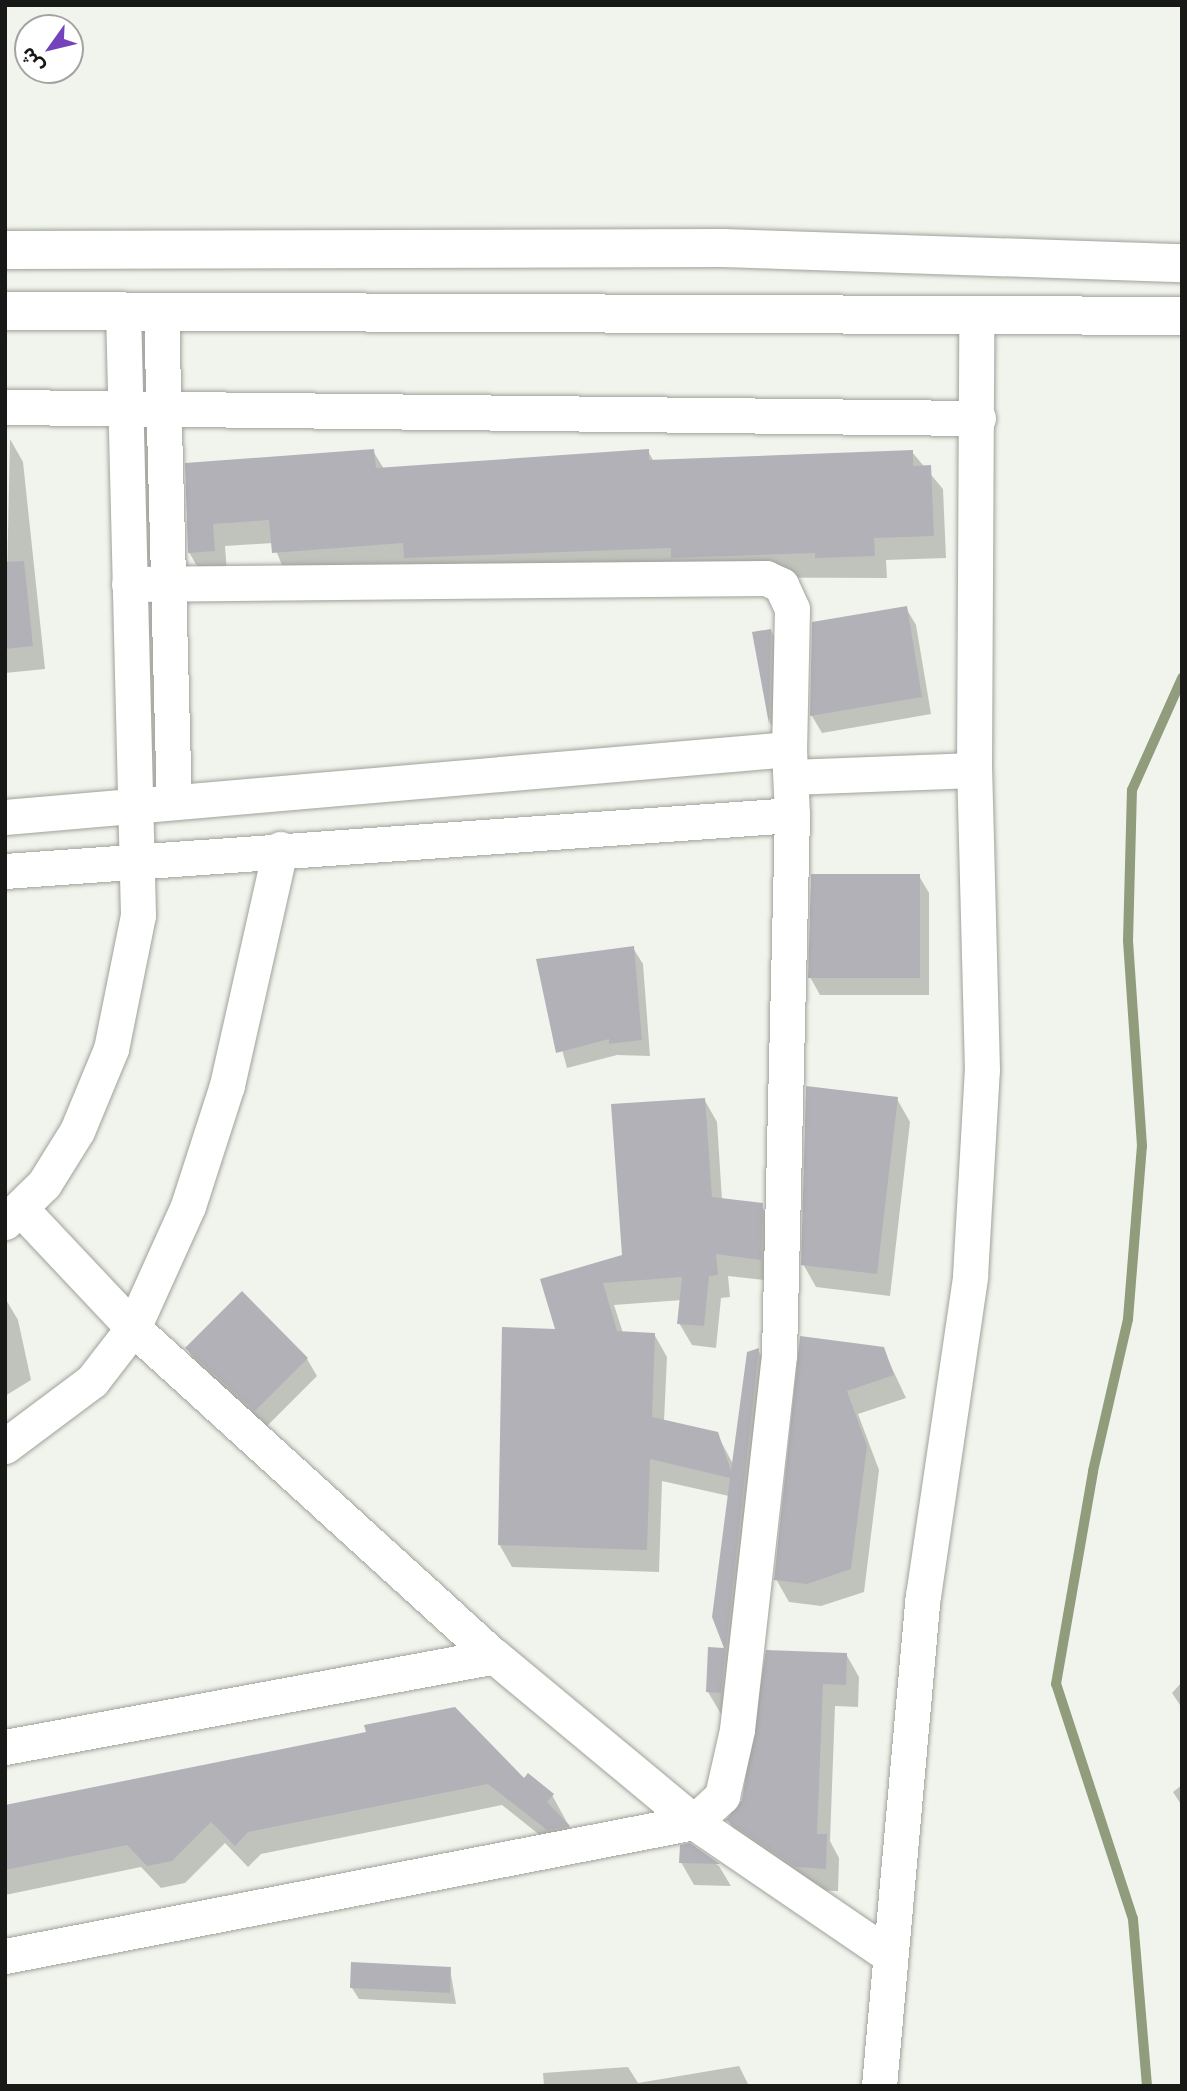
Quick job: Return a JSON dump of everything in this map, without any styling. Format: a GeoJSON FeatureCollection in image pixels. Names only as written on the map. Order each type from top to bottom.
{"type":"FeatureCollection","features":[{"type":"Feature","properties":{"kind":"highway"},"geometry":{"type":"LineString","coordinates":[[5,250],[723,248],[1182,263]]}},
{"type":"Feature","properties":{"kind":"highway"},"geometry":{"type":"LineString","coordinates":[[5,311],[976,313],[1182,316]]}},
{"type":"Feature","properties":{"kind":"street"},"geometry":{"type":"LineString","coordinates":[[123,311],[138,915],[111,1049],[77,1132],[13,1215],[133,1328],[494,1656],[694,1822],[886,1953]]}},
{"type":"Feature","properties":{"kind":"street"},"geometry":{"type":"LineString","coordinates":[[161,312],[172,584],[174,802]]}},
{"type":"Feature","properties":{"kind":"street"},"geometry":{"type":"LineString","coordinates":[[879,2086],[886,1953],[923,1595],[970,1276],[982,1070],[974,770],[978,418],[976,313]]}},
{"type":"Feature","properties":{"kind":"street"},"geometry":{"type":"LineString","coordinates":[[5,407],[167,411],[978,418]]}},
{"type":"Feature","properties":{"kind":"street"},"geometry":{"type":"LineString","coordinates":[[5,1956],[694,1822],[727,1784],[779,1355],[792,815],[792,609],[780,585],[766,578],[129,584]]}},
{"type":"Feature","properties":{"kind":"street"},"geometry":{"type":"LineString","coordinates":[[5,817],[174,802],[790,763],[974,770]]}},
{"type":"Feature","properties":{"kind":"street"},"geometry":{"type":"LineString","coordinates":[[5,871],[280,849],[792,815]]}},
{"type":"Feature","properties":{"kind":"street"},"geometry":{"type":"LineString","coordinates":[[5,1446],[92,1381],[133,1328],[188,1206],[227,1085],[280,849]]}},
{"type":"Feature","properties":{"kind":"street"},"geometry":{"type":"LineString","coordinates":[[5,1746],[494,1656]]}},
{"type":"Feature","properties":{"kind":"building"},"geometry":{"type":"Polygon","coordinates":[[[374,449],[376,468],[649,449],[649,460],[913,450],[913,466],[931,465],[934,536],[874,538],[875,556],[815,558],[815,553],[671,558],[671,548],[404,558],[403,543],[272,553],[269,520],[213,524],[215,551],[188,553],[185,463],[374,449]]]}},
{"type":"Feature","properties":{"kind":"building"},"geometry":{"type":"Polygon","coordinates":[[[24,561],[33,646],[5,649],[5,562],[24,561]]]}},
{"type":"Feature","properties":{"kind":"building"},"geometry":{"type":"Polygon","coordinates":[[[907,606],[922,697],[810,716],[812,622],[907,606]]]}},
{"type":"Feature","properties":{"kind":"building"},"geometry":{"type":"Polygon","coordinates":[[[771,629],[769,723],[769,724],[752,632],[771,629]]]}},
{"type":"Feature","properties":{"kind":"building"},"geometry":{"type":"Polygon","coordinates":[[[811,874],[920,874],[920,978],[808,978],[811,874]]]}},
{"type":"Feature","properties":{"kind":"building"},"geometry":{"type":"Polygon","coordinates":[[[634,946],[642,1040],[609,1044],[609,1039],[556,1053],[536,959],[634,946]]]}},
{"type":"Feature","properties":{"kind":"building"},"geometry":{"type":"Polygon","coordinates":[[[806,1086],[898,1097],[877,1274],[801,1265],[806,1086]]]}},
{"type":"Feature","properties":{"kind":"building"},"geometry":{"type":"Polygon","coordinates":[[[705,1098],[712,1197],[763,1203],[761,1260],[716,1254],[718,1275],[709,1276],[704,1326],[677,1324],[682,1277],[603,1283],[617,1331],[655,1333],[652,1417],[718,1432],[731,1471],[747,1352],[759,1348],[721,1693],[706,1692],[708,1647],[724,1648],[712,1617],[730,1478],[650,1459],[647,1550],[498,1545],[502,1327],[555,1329],[540,1279],[622,1255],[611,1104],[705,1098]]]}},
{"type":"Feature","properties":{"kind":"building"},"geometry":{"type":"Polygon","coordinates":[[[242,1291],[308,1358],[255,1411],[185,1348],[242,1291]]]}},
{"type":"Feature","properties":{"kind":"building"},"geometry":{"type":"Polygon","coordinates":[[[800,1336],[884,1347],[894,1375],[847,1391],[867,1446],[851,1569],[807,1584],[774,1580],[800,1336]]]}},
{"type":"Feature","properties":{"kind":"building"},"geometry":{"type":"Polygon","coordinates":[[[766,1650],[847,1653],[846,1685],[823,1684],[817,1834],[827,1834],[826,1869],[796,1867],[726,1820],[742,1800],[766,1650]]]}},
{"type":"Feature","properties":{"kind":"building"},"geometry":{"type":"Polygon","coordinates":[[[455,1707],[524,1778],[528,1773],[554,1794],[547,1802],[570,1826],[547,1830],[488,1784],[248,1832],[235,1846],[211,1822],[172,1861],[147,1866],[127,1845],[5,1870],[5,1805],[366,1732],[364,1725],[455,1707]]]}},
{"type":"Feature","properties":{"kind":"building"},"geometry":{"type":"Polygon","coordinates":[[[690,1843],[720,1864],[679,1863],[680,1845],[690,1843]]]}},
{"type":"Feature","properties":{"kind":"building"},"geometry":{"type":"Polygon","coordinates":[[[351,1962],[451,1967],[450,1993],[350,1988],[351,1962]]]}},
{"type":"Feature","properties":{"kind":"waterway"},"geometry":{"type":"LineString","coordinates":[[1147,2086],[1133,1919],[1056,1684],[1093,1471],[1128,1319],[1142,1146],[1128,941],[1132,790],[1182,678]]}}]}
